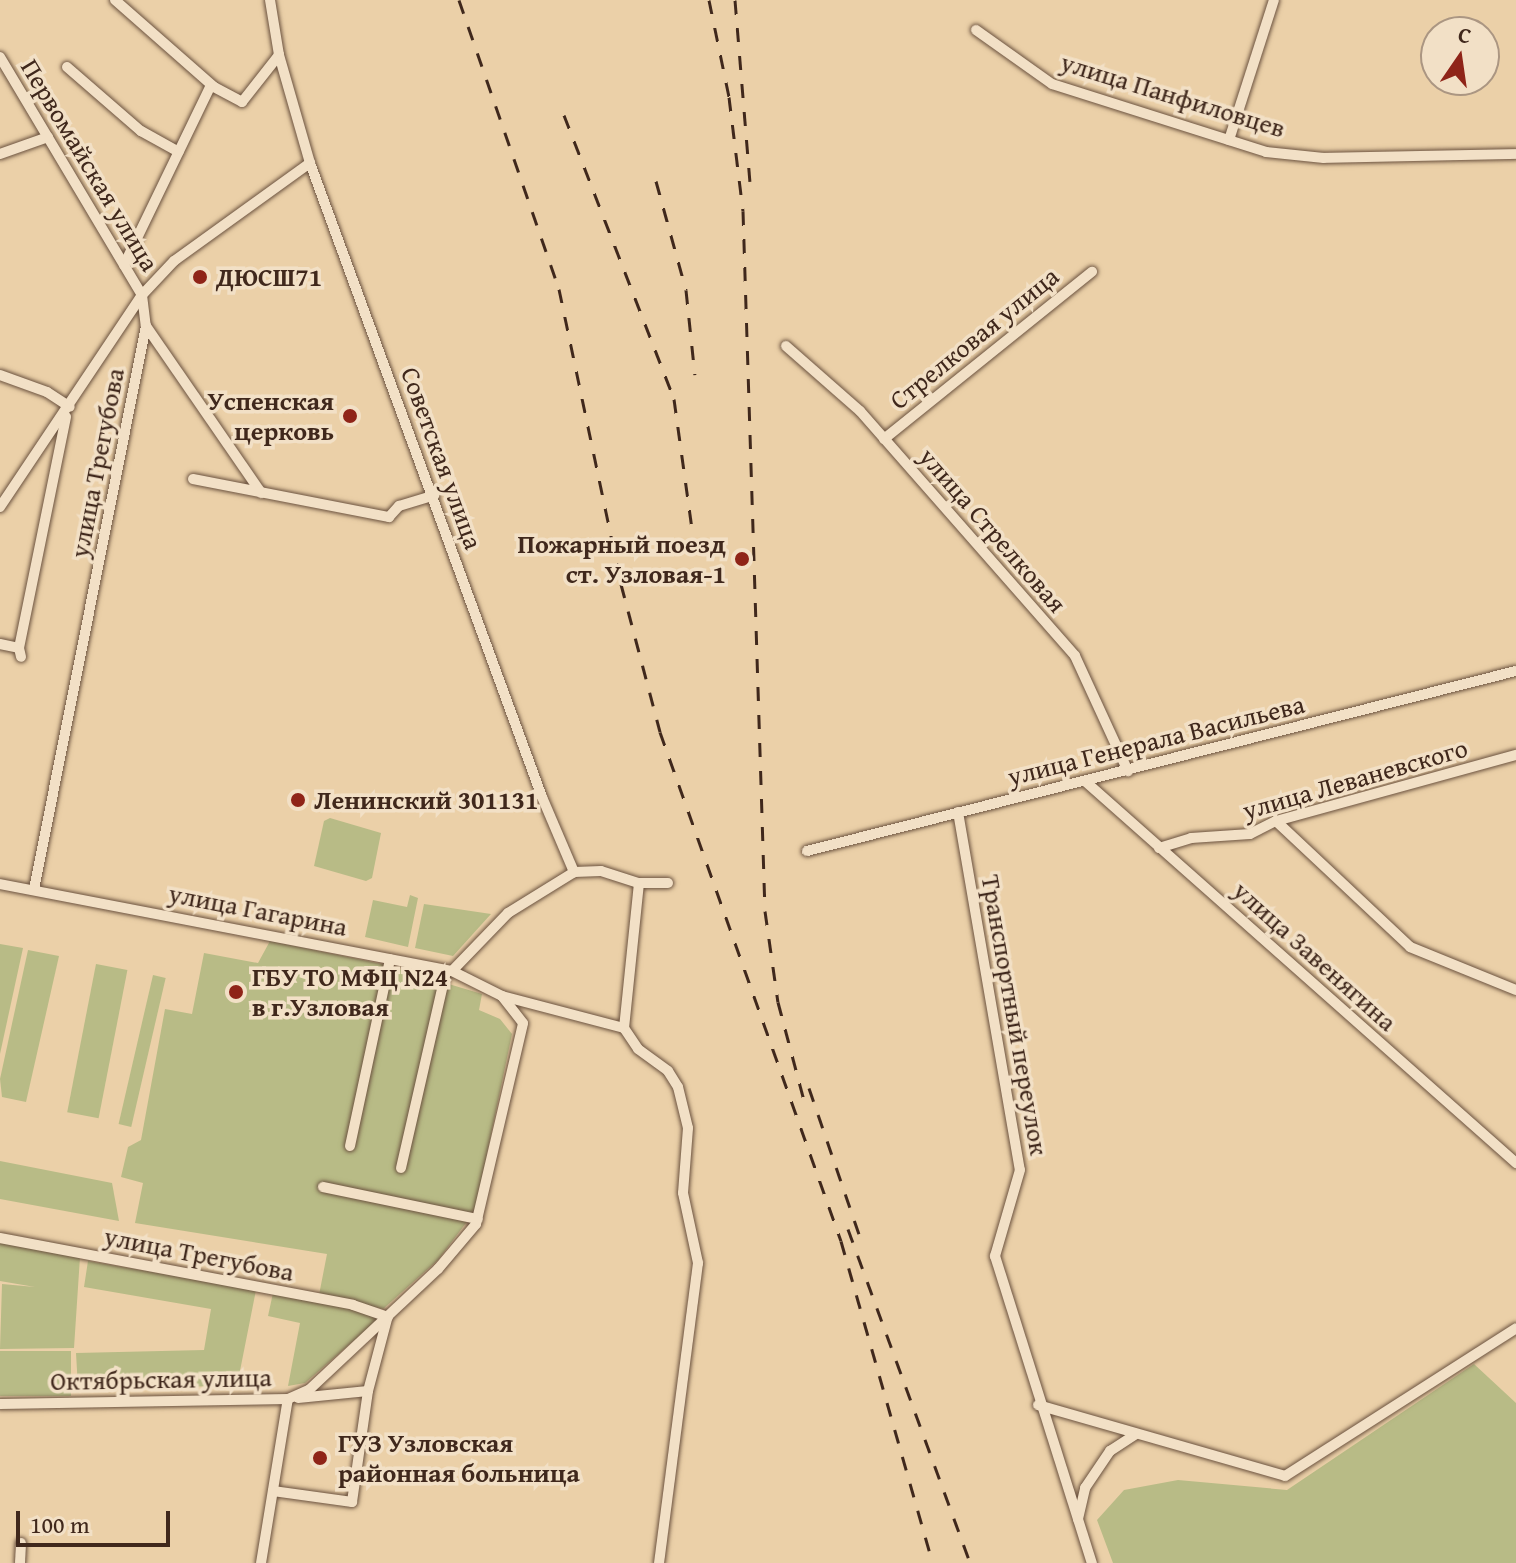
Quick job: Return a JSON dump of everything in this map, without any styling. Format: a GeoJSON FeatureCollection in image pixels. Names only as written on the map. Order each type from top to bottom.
{"type":"FeatureCollection","features":[{"type":"Feature","properties":{"kind":"street"},"geometry":{"type":"LineString","coordinates":[[115,0],[211,85],[242,102],[279,55]]}},
{"type":"Feature","properties":{"kind":"street","name":"Советская улица"},"geometry":{"type":"LineString","coordinates":[[270,0],[279,55],[310,163],[434,495],[545,807],[574,872]]}},
{"type":"Feature","properties":{"kind":"street"},"geometry":{"type":"LineString","coordinates":[[1229,140],[1274,0]]}},
{"type":"Feature","properties":{"kind":"street","name":"улица Панфиловцев"},"geometry":{"type":"LineString","coordinates":[[976,30],[1052,84],[1266,152],[1324,158],[1516,154]]}},
{"type":"Feature","properties":{"kind":"street","name":"Первомайская улица"},"geometry":{"type":"LineString","coordinates":[[0,57],[142,295]]}},
{"type":"Feature","properties":{"kind":"street"},"geometry":{"type":"LineString","coordinates":[[67,67],[141,131],[179,152]]}},
{"type":"Feature","properties":{"kind":"street"},"geometry":{"type":"LineString","coordinates":[[124,265],[211,85]]}},
{"type":"Feature","properties":{"kind":"street"},"geometry":{"type":"LineString","coordinates":[[0,154],[48,137]]}},
{"type":"Feature","properties":{"kind":"street"},"geometry":{"type":"LineString","coordinates":[[142,295],[174,261],[310,163]]}},
{"type":"Feature","properties":{"kind":"street","name":"Стрелковая улица"},"geometry":{"type":"LineString","coordinates":[[884,439],[1092,272]]}},
{"type":"Feature","properties":{"kind":"street","name":"улица Трегубова"},"geometry":{"type":"LineString","coordinates":[[34,889],[146,326],[142,295]]}},
{"type":"Feature","properties":{"kind":"street","name":"улица Трегубова"},"geometry":{"type":"LineString","coordinates":[[0,507],[69,409],[142,295]]}},
{"type":"Feature","properties":{"kind":"street"},"geometry":{"type":"LineString","coordinates":[[146,326],[261,493]]}},
{"type":"Feature","properties":{"kind":"street","name":"улица Стрелковая"},"geometry":{"type":"LineString","coordinates":[[786,346],[884,439],[1075,656],[1128,771]]}},
{"type":"Feature","properties":{"kind":"street"},"geometry":{"type":"LineString","coordinates":[[0,375],[47,392],[69,409],[20,653],[0,644]]}},
{"type":"Feature","properties":{"kind":"street"},"geometry":{"type":"LineString","coordinates":[[193,479],[389,517],[399,506],[434,495]]}},
{"type":"Feature","properties":{"kind":"street","name":"улица Генерала Васильева"},"geometry":{"type":"LineString","coordinates":[[807,851],[1516,671]]}},
{"type":"Feature","properties":{"kind":"street","name":"улица Леваневского"},"geometry":{"type":"LineString","coordinates":[[1159,848],[1191,838],[1250,834],[1276,821],[1516,755]]}},
{"type":"Feature","properties":{"kind":"street","name":"улица Завенягина"},"geometry":{"type":"LineString","coordinates":[[1086,782],[1516,1163]]}},
{"type":"Feature","properties":{"kind":"street","name":"Транспортный переулок"},"geometry":{"type":"LineString","coordinates":[[958,812],[1020,1170],[995,1256],[1038,1405],[1092,1563]]}},
{"type":"Feature","properties":{"kind":"street"},"geometry":{"type":"LineString","coordinates":[[1276,821],[1410,947],[1516,990]]}},
{"type":"Feature","properties":{"kind":"street"},"geometry":{"type":"LineString","coordinates":[[401,1168],[449,971],[508,913],[574,872],[601,871],[639,883],[668,883]]}},
{"type":"Feature","properties":{"kind":"street"},"geometry":{"type":"LineString","coordinates":[[639,883],[624,1028],[678,1087],[688,1128],[683,1193],[698,1263],[686,1326],[659,1563]]}},
{"type":"Feature","properties":{"kind":"street","name":"улица Гагарина"},"geometry":{"type":"LineString","coordinates":[[0,884],[449,971],[502,996],[624,1028]]}},
{"type":"Feature","properties":{"kind":"street"},"geometry":{"type":"LineString","coordinates":[[350,1146],[390,959]]}},
{"type":"Feature","properties":{"kind":"street"},"geometry":{"type":"LineString","coordinates":[[323,1187],[478,1219],[523,1023],[502,996]]}},
{"type":"Feature","properties":{"kind":"street","name":"Октябрьская улица"},"geometry":{"type":"LineString","coordinates":[[0,1404],[288,1399],[310,1389],[388,1317],[438,1269],[478,1219]]}},
{"type":"Feature","properties":{"kind":"street","name":"улица Трегубова"},"geometry":{"type":"LineString","coordinates":[[0,1238],[353,1305],[388,1317]]}},
{"type":"Feature","properties":{"kind":"street"},"geometry":{"type":"LineString","coordinates":[[273,1491],[350,1505],[368,1391],[388,1317]]}},
{"type":"Feature","properties":{"kind":"street"},"geometry":{"type":"LineString","coordinates":[[1038,1405],[1285,1476],[1516,1328]]}},
{"type":"Feature","properties":{"kind":"street"},"geometry":{"type":"LineString","coordinates":[[261,1563],[288,1399],[368,1391]]}},
{"type":"Feature","properties":{"kind":"street"},"geometry":{"type":"LineString","coordinates":[[1078,1525],[1085,1488],[1110,1451],[1135,1435]]}},
{"type":"Feature","properties":{"kind":"street"},"geometry":{"type":"LineString","coordinates":[[20,1563],[21,1543]]}},
{"type":"Feature","properties":{"kind":"green space"},"geometry":{"type":"Polygon","coordinates":[[[330,818],[381,833],[372,878],[366,881],[314,866],[324,821],[330,818]]]}},
{"type":"Feature","properties":{"kind":"green space"},"geometry":{"type":"Polygon","coordinates":[[[410,895],[418,898],[408,947],[365,937],[373,900],[407,907],[410,895]]]}},
{"type":"Feature","properties":{"kind":"green space"},"geometry":{"type":"Polygon","coordinates":[[[424,904],[491,914],[453,956],[415,948],[424,904]]]}},
{"type":"Feature","properties":{"kind":"green space"},"geometry":{"type":"Polygon","coordinates":[[[270,941],[382,964],[482,994],[479,1010],[500,1019],[512,1034],[475,1211],[438,1260],[383,1309],[319,1295],[327,1254],[135,1223],[143,1183],[121,1177],[128,1147],[141,1140],[165,1009],[192,1014],[204,953],[258,963],[270,941]]]}},
{"type":"Feature","properties":{"kind":"green space"},"geometry":{"type":"Polygon","coordinates":[[[0,944],[23,948],[0,1054],[0,944]]]}},
{"type":"Feature","properties":{"kind":"green space"},"geometry":{"type":"Polygon","coordinates":[[[28,950],[59,956],[26,1102],[2,1097],[0,1079],[28,950]]]}},
{"type":"Feature","properties":{"kind":"green space"},"geometry":{"type":"Polygon","coordinates":[[[96,964],[127,970],[99,1118],[67,1112],[96,964]]]}},
{"type":"Feature","properties":{"kind":"green space"},"geometry":{"type":"Polygon","coordinates":[[[153,975],[166,978],[131,1127],[119,1124],[153,975]]]}},
{"type":"Feature","properties":{"kind":"green space"},"geometry":{"type":"Polygon","coordinates":[[[0,1161],[112,1183],[119,1221],[0,1199],[0,1161]]]}},
{"type":"Feature","properties":{"kind":"green space"},"geometry":{"type":"Polygon","coordinates":[[[0,1241],[80,1257],[74,1348],[0,1349],[2,1284],[35,1287],[0,1281],[0,1241]]]}},
{"type":"Feature","properties":{"kind":"green space"},"geometry":{"type":"Polygon","coordinates":[[[88,1261],[256,1290],[237,1386],[78,1388],[76,1353],[204,1350],[211,1309],[84,1287],[88,1261]]]}},
{"type":"Feature","properties":{"kind":"green space"},"geometry":{"type":"Polygon","coordinates":[[[273,1293],[382,1316],[305,1383],[288,1386],[300,1323],[268,1316],[273,1293]]]}},
{"type":"Feature","properties":{"kind":"green space"},"geometry":{"type":"Polygon","coordinates":[[[0,1351],[71,1351],[71,1396],[0,1396],[0,1351]]]}},
{"type":"Feature","properties":{"kind":"green space"},"geometry":{"type":"Polygon","coordinates":[[[1474,1364],[1516,1403],[1516,1563],[1113,1563],[1097,1520],[1124,1490],[1178,1480],[1287,1490],[1474,1364]]]}},
{"type":"Feature","properties":{"kind":"railway"},"geometry":{"type":"LineString","coordinates":[[459,0],[559,289],[621,584],[660,732],[841,1241],[933,1563]]}},
{"type":"Feature","properties":{"kind":"railway"},"geometry":{"type":"LineString","coordinates":[[709,0],[729,97],[743,211],[765,911],[778,1002],[805,1104]]}},
{"type":"Feature","properties":{"kind":"railway"},"geometry":{"type":"LineString","coordinates":[[735,0],[750,181]]}},
{"type":"Feature","properties":{"kind":"railway"},"geometry":{"type":"LineString","coordinates":[[564,115],[674,399],[696,558]]}},
{"type":"Feature","properties":{"kind":"railway"},"geometry":{"type":"LineString","coordinates":[[656,181],[686,290],[695,375]]}},
{"type":"Feature","properties":{"kind":"railway"},"geometry":{"type":"LineString","coordinates":[[809,1088],[861,1240]]}},
{"type":"Feature","properties":{"kind":"railway"},"geometry":{"type":"LineString","coordinates":[[848,1229],[970,1563]]}},
{"type":"Feature","properties":{"kind":"place","name":"ДЮСШ71"},"geometry":{"type":"Point","coordinates":[200,277]}},
{"type":"Feature","properties":{"kind":"place","name":"Успенская церковь"},"geometry":{"type":"Point","coordinates":[350,416]}},
{"type":"Feature","properties":{"kind":"place","name":"Пожарный поезд ст. Узловая-1"},"geometry":{"type":"Point","coordinates":[742,559]}},
{"type":"Feature","properties":{"kind":"place","name":"Ленинский 301131"},"geometry":{"type":"Point","coordinates":[298,800]}},
{"type":"Feature","properties":{"kind":"place","name":"ГБУ ТО МФЦ N24 в г.Узловая"},"geometry":{"type":"Point","coordinates":[236,992]}},
{"type":"Feature","properties":{"kind":"place","name":"ГУЗ Узловская районная больница"},"geometry":{"type":"Point","coordinates":[320,1458]}}]}
